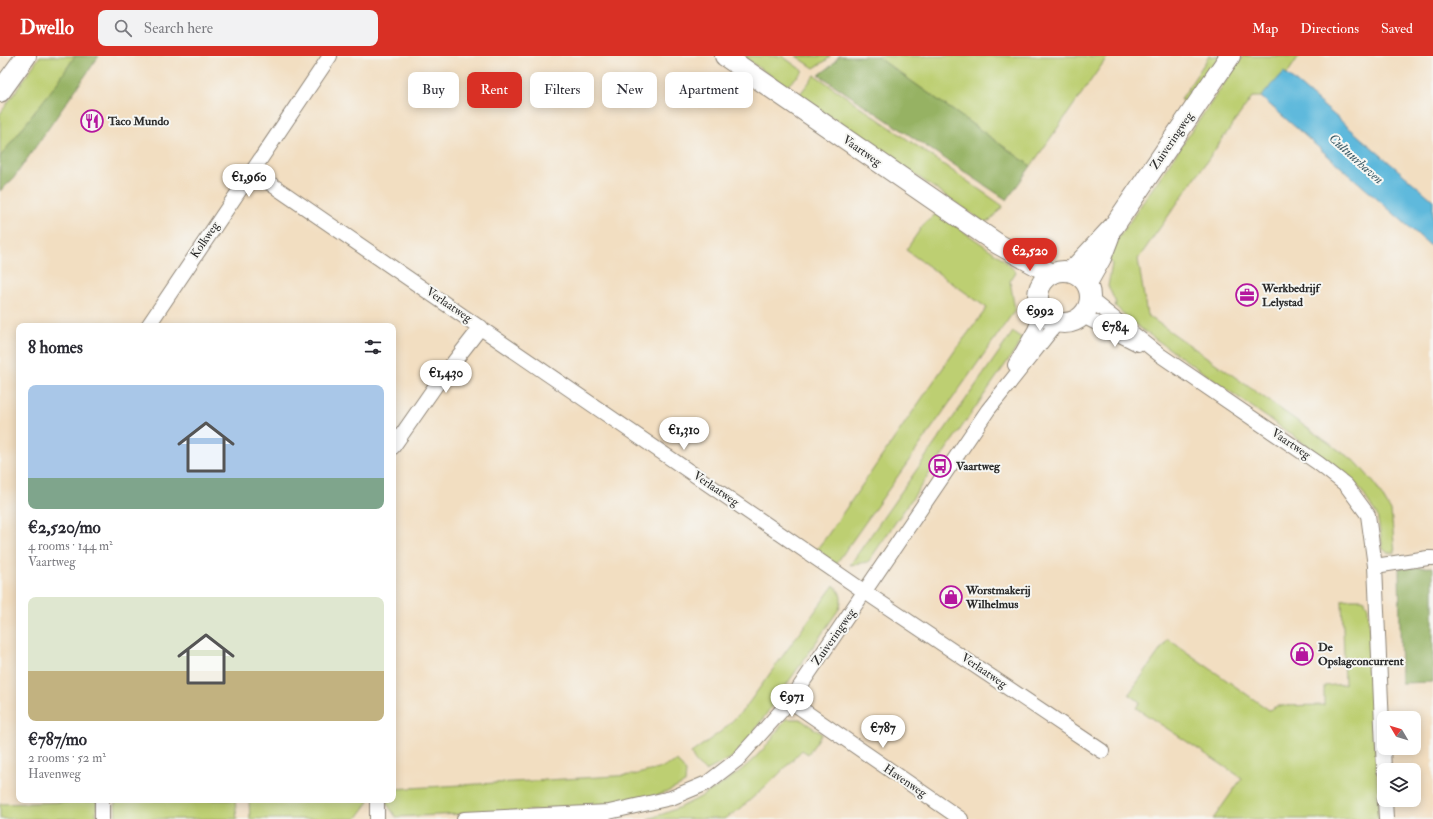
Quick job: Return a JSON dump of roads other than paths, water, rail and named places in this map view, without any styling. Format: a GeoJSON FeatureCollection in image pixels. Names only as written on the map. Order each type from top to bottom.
{"type":"FeatureCollection","features":[{"type":"Feature","properties":{"kind":"street"},"geometry":{"type":"LineString","coordinates":[[0,72],[10,56]]}},
{"type":"Feature","properties":{"kind":"street"},"geometry":{"type":"LineString","coordinates":[[0,92],[26,56]]}},
{"type":"Feature","properties":{"kind":"street","name":"Kolkweg"},"geometry":{"type":"LineString","coordinates":[[150,323],[330,56]]}},
{"type":"Feature","properties":{"kind":"street","name":"Vaartweg"},"geometry":{"type":"LineString","coordinates":[[725,56],[998,244],[1052,274]]}},
{"type":"Feature","properties":{"kind":"street","name":"Zuiveringweg"},"geometry":{"type":"LineString","coordinates":[[1083,293],[1101,258],[1114,226],[1230,56]]}},
{"type":"Feature","properties":{"kind":"street","name":"Verlaatweg"},"geometry":{"type":"LineString","coordinates":[[252,171],[865,592],[1102,752]]}},
{"type":"Feature","properties":{"kind":"street","name":"Vaartweg"},"geometry":{"type":"LineString","coordinates":[[998,244],[1024,269],[1039,288]]}},
{"type":"Feature","properties":{"kind":"street"},"geometry":{"type":"LineString","coordinates":[[1062,271],[1083,293],[1071,323],[1050,318],[1038,301],[1039,288],[1044,280],[1052,274],[1062,271]]}},
{"type":"Feature","properties":{"kind":"street","name":"Vaartweg"},"geometry":{"type":"LineString","coordinates":[[1083,293],[1160,355],[1318,463],[1346,485],[1368,515],[1375,566],[1384,763]]}},
{"type":"Feature","properties":{"kind":"street","name":"Zuiveringweg"},"geometry":{"type":"LineString","coordinates":[[464,819],[610,816],[671,798],[707,783],[737,760],[790,701],[988,410],[1035,330],[1050,318]]}},
{"type":"Feature","properties":{"kind":"street"},"geometry":{"type":"LineString","coordinates":[[396,443],[439,381],[481,327]]}},
{"type":"Feature","properties":{"kind":"street"},"geometry":{"type":"LineString","coordinates":[[1375,566],[1433,558]]}},
{"type":"Feature","properties":{"kind":"street","name":"Havenweg"},"geometry":{"type":"LineString","coordinates":[[790,701],[961,819]]}},
{"type":"Feature","properties":{"kind":"street"},"geometry":{"type":"LineString","coordinates":[[102,803],[102,819]]}},
{"type":"Feature","properties":{"kind":"street"},"geometry":{"type":"LineString","coordinates":[[377,803],[377,819]]}},
{"type":"Feature","properties":{"kind":"street"},"geometry":{"type":"LineString","coordinates":[[1385,807],[1386,819]]}},
{"type":"Feature","properties":{"kind":"water","name":"Cultuurhaven"},"geometry":{"type":"Polygon","coordinates":[[[1284,72],[1433,200],[1433,248],[1261,97],[1284,72]]]}},
{"type":"Feature","properties":{"kind":"place","name":"Taco Mundo"},"geometry":{"type":"Point","coordinates":[92,121]}},
{"type":"Feature","properties":{"kind":"place","name":"Werkbedrijf Lelystad"},"geometry":{"type":"Point","coordinates":[1247,295]}},
{"type":"Feature","properties":{"kind":"place","name":"Vaartweg"},"geometry":{"type":"Point","coordinates":[940,466]}},
{"type":"Feature","properties":{"kind":"place","name":"Worstmakerij Wilhelmus"},"geometry":{"type":"Point","coordinates":[951,597]}},
{"type":"Feature","properties":{"kind":"place","name":"De Opslagconcurrent"},"geometry":{"type":"Point","coordinates":[1302,654]}}]}
